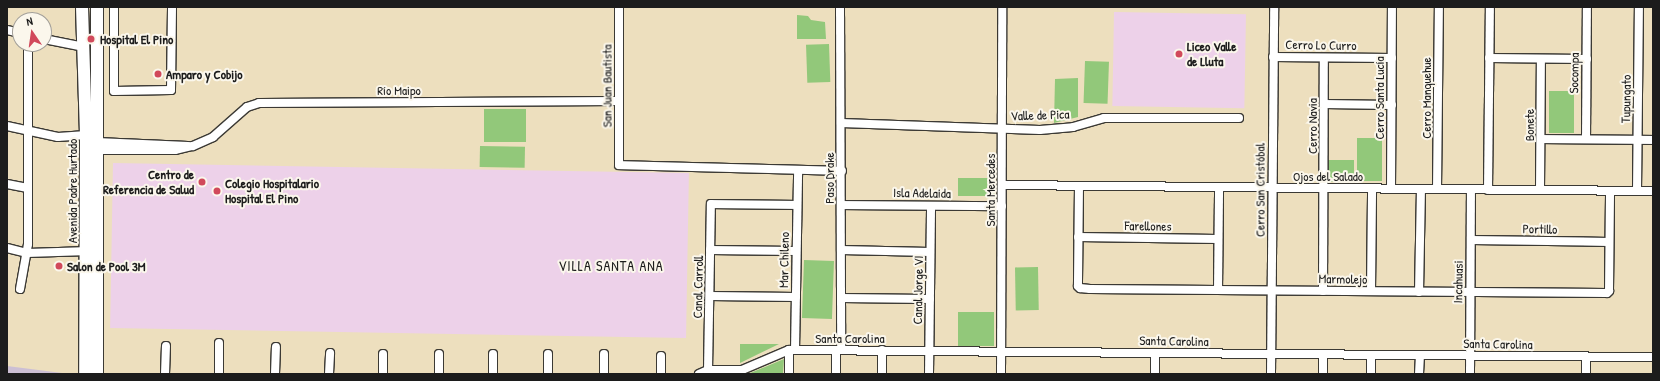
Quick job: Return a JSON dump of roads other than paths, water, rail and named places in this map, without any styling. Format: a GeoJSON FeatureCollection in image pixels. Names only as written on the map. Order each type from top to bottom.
{"type":"FeatureCollection","features":[{"type":"Feature","properties":{"kind":"main road","name":"Avenida Padre Hurtado"},"geometry":{"type":"LineString","coordinates":[[82,7],[86,135],[97,374]]}},
{"type":"Feature","properties":{"kind":"main road","name":"Avenida Padre Hurtado"},"geometry":{"type":"LineString","coordinates":[[86,374],[96,146],[97,7]]}},
{"type":"Feature","properties":{"kind":"street"},"geometry":{"type":"LineString","coordinates":[[114,7],[114,91],[171,90],[172,7]]}},
{"type":"Feature","properties":{"kind":"street","name":"San Juan Bautista"},"geometry":{"type":"LineString","coordinates":[[619,7],[619,166],[798,170]]}},
{"type":"Feature","properties":{"kind":"street","name":"Paso Drake"},"geometry":{"type":"LineString","coordinates":[[836,374],[841,298],[842,171],[840,7]]}},
{"type":"Feature","properties":{"kind":"street","name":"Santa Mercedes"},"geometry":{"type":"LineString","coordinates":[[1001,374],[1002,7]]}},
{"type":"Feature","properties":{"kind":"street","name":"Cerro San Cristóbal"},"geometry":{"type":"LineString","coordinates":[[1271,374],[1274,7]]}},
{"type":"Feature","properties":{"kind":"street","name":"Cerro Santa Lucía"},"geometry":{"type":"LineString","coordinates":[[1391,189],[1392,7]]}},
{"type":"Feature","properties":{"kind":"street","name":"Cerro Manquehue"},"geometry":{"type":"LineString","coordinates":[[1437,189],[1438,7]]}},
{"type":"Feature","properties":{"kind":"street"},"geometry":{"type":"LineString","coordinates":[[1488,190],[1490,7]]}},
{"type":"Feature","properties":{"kind":"street","name":"Socompa"},"geometry":{"type":"LineString","coordinates":[[1586,139],[1587,7]]}},
{"type":"Feature","properties":{"kind":"street","name":"Tupungato"},"geometry":{"type":"LineString","coordinates":[[1637,191],[1639,7]]}},
{"type":"Feature","properties":{"kind":"street"},"geometry":{"type":"LineString","coordinates":[[52,40],[84,47]]}},
{"type":"Feature","properties":{"kind":"street"},"geometry":{"type":"LineString","coordinates":[[20,289],[27,253],[28,52]]}},
{"type":"Feature","properties":{"kind":"street","name":"Cerro Lo Curro"},"geometry":{"type":"LineString","coordinates":[[1273,57],[1392,58]]}},
{"type":"Feature","properties":{"kind":"street","name":"Cerro Navia"},"geometry":{"type":"LineString","coordinates":[[1323,291],[1324,58]]}},
{"type":"Feature","properties":{"kind":"street"},"geometry":{"type":"LineString","coordinates":[[1489,58],[1586,59]]}},
{"type":"Feature","properties":{"kind":"street","name":"Bonete"},"geometry":{"type":"LineString","coordinates":[[1540,190],[1541,59]]}},
{"type":"Feature","properties":{"kind":"street","name":"Río Maipo"},"geometry":{"type":"LineString","coordinates":[[96,146],[175,150],[193,146],[213,137],[247,107],[259,102],[619,101]]}},
{"type":"Feature","properties":{"kind":"street"},"geometry":{"type":"LineString","coordinates":[[1324,104],[1392,105]]}},
{"type":"Feature","properties":{"kind":"street","name":"Valle de Pica"},"geometry":{"type":"LineString","coordinates":[[841,123],[1040,130],[1066,128],[1108,118],[1239,118]]}},
{"type":"Feature","properties":{"kind":"street"},"geometry":{"type":"LineString","coordinates":[[7,126],[58,137],[86,135]]}},
{"type":"Feature","properties":{"kind":"street"},"geometry":{"type":"LineString","coordinates":[[1541,139],[1653,140]]}},
{"type":"Feature","properties":{"kind":"street"},"geometry":{"type":"LineString","coordinates":[[798,170],[842,171]]}},
{"type":"Feature","properties":{"kind":"street","name":"Mar Chileno"},"geometry":{"type":"LineString","coordinates":[[789,374],[796,297],[798,170]]}},
{"type":"Feature","properties":{"kind":"street"},"geometry":{"type":"LineString","coordinates":[[7,184],[28,188]]}},
{"type":"Feature","properties":{"kind":"street","name":"Ojos del Salado"},"geometry":{"type":"LineString","coordinates":[[1002,185],[1653,191]]}},
{"type":"Feature","properties":{"kind":"street"},"geometry":{"type":"LineString","coordinates":[[1078,237],[1079,186]]}},
{"type":"Feature","properties":{"kind":"street"},"geometry":{"type":"LineString","coordinates":[[1218,290],[1219,187]]}},
{"type":"Feature","properties":{"kind":"street"},"geometry":{"type":"LineString","coordinates":[[1371,291],[1372,188]]}},
{"type":"Feature","properties":{"kind":"street"},"geometry":{"type":"LineString","coordinates":[[1419,292],[1421,189]]}},
{"type":"Feature","properties":{"kind":"street","name":"Incahuasi"},"geometry":{"type":"LineString","coordinates":[[1470,374],[1471,190]]}},
{"type":"Feature","properties":{"kind":"street"},"geometry":{"type":"LineString","coordinates":[[1609,242],[1610,191]]}},
{"type":"Feature","properties":{"kind":"street","name":"Canal Carroll"},"geometry":{"type":"LineString","coordinates":[[708,370],[711,204],[797,205]]}},
{"type":"Feature","properties":{"kind":"street","name":"Isla Adelaida"},"geometry":{"type":"LineString","coordinates":[[842,205],[1002,206]]}},
{"type":"Feature","properties":{"kind":"street","name":"Canal Jorge VI"},"geometry":{"type":"LineString","coordinates":[[929,374],[931,206]]}},
{"type":"Feature","properties":{"kind":"street","name":"Farellones"},"geometry":{"type":"LineString","coordinates":[[1078,237],[1218,239]]}},
{"type":"Feature","properties":{"kind":"street","name":"Marmolejo"},"geometry":{"type":"LineString","coordinates":[[1078,237],[1078,288],[1419,292],[1608,293],[1609,242]]}},
{"type":"Feature","properties":{"kind":"street","name":"Portillo"},"geometry":{"type":"LineString","coordinates":[[1471,240],[1609,242]]}},
{"type":"Feature","properties":{"kind":"street"},"geometry":{"type":"LineString","coordinates":[[7,248],[27,253],[92,250]]}},
{"type":"Feature","properties":{"kind":"street"},"geometry":{"type":"LineString","coordinates":[[710,250],[796,251]]}},
{"type":"Feature","properties":{"kind":"street"},"geometry":{"type":"LineString","coordinates":[[841,250],[930,252]]}},
{"type":"Feature","properties":{"kind":"street"},"geometry":{"type":"LineString","coordinates":[[710,296],[796,297]]}},
{"type":"Feature","properties":{"kind":"street"},"geometry":{"type":"LineString","coordinates":[[841,298],[930,299]]}},
{"type":"Feature","properties":{"kind":"street"},"geometry":{"type":"LineString","coordinates":[[219,343],[219,374]]}},
{"type":"Feature","properties":{"kind":"street"},"geometry":{"type":"LineString","coordinates":[[166,346],[166,374]]}},
{"type":"Feature","properties":{"kind":"street"},"geometry":{"type":"LineString","coordinates":[[275,374],[276,347]]}},
{"type":"Feature","properties":{"kind":"street","name":"Santa Carolina"},"geometry":{"type":"LineString","coordinates":[[699,374],[708,370],[742,372],[792,350],[1653,357]]}},
{"type":"Feature","properties":{"kind":"street"},"geometry":{"type":"LineString","coordinates":[[882,350],[882,374]]}},
{"type":"Feature","properties":{"kind":"street"},"geometry":{"type":"LineString","coordinates":[[1155,353],[1155,374]]}},
{"type":"Feature","properties":{"kind":"street"},"geometry":{"type":"LineString","coordinates":[[329,374],[330,354]]}},
{"type":"Feature","properties":{"kind":"street"},"geometry":{"type":"LineString","coordinates":[[383,354],[383,374]]}},
{"type":"Feature","properties":{"kind":"street"},"geometry":{"type":"LineString","coordinates":[[439,354],[439,374]]}},
{"type":"Feature","properties":{"kind":"street"},"geometry":{"type":"LineString","coordinates":[[493,354],[493,374]]}},
{"type":"Feature","properties":{"kind":"street"},"geometry":{"type":"LineString","coordinates":[[548,354],[548,374]]}},
{"type":"Feature","properties":{"kind":"street"},"geometry":{"type":"LineString","coordinates":[[604,354],[604,374]]}},
{"type":"Feature","properties":{"kind":"street"},"geometry":{"type":"LineString","coordinates":[[1323,354],[1323,374]]}},
{"type":"Feature","properties":{"kind":"street"},"geometry":{"type":"LineString","coordinates":[[1371,355],[1371,374]]}},
{"type":"Feature","properties":{"kind":"street"},"geometry":{"type":"LineString","coordinates":[[1419,374],[1420,355]]}},
{"type":"Feature","properties":{"kind":"street"},"geometry":{"type":"LineString","coordinates":[[661,356],[661,374]]}},
{"type":"Feature","properties":{"kind":"street"},"geometry":{"type":"LineString","coordinates":[[1586,357],[1586,374]]}},
{"type":"Feature","properties":{"kind":"place","name":"Hospital El Pino"},"geometry":{"type":"Point","coordinates":[91,39]}},
{"type":"Feature","properties":{"kind":"place","name":"Liceo Valle de Lluta"},"geometry":{"type":"Point","coordinates":[1179,54]}},
{"type":"Feature","properties":{"kind":"place","name":"Amparo y Cobijo"},"geometry":{"type":"Point","coordinates":[158,74]}},
{"type":"Feature","properties":{"kind":"place","name":"Centro de Referencia de Salud"},"geometry":{"type":"Point","coordinates":[202,182]}},
{"type":"Feature","properties":{"kind":"place","name":"Colegio Hospitalario Hospital El Pino"},"geometry":{"type":"Point","coordinates":[217,191]}},
{"type":"Feature","properties":{"kind":"place","name":"Salon de Pool 3M"},"geometry":{"type":"Point","coordinates":[59,266]}},
{"type":"Feature","properties":{"kind":"district","name":"VILLA SANTA ANA"},"geometry":{"type":"Point","coordinates":[611,266]}}]}
